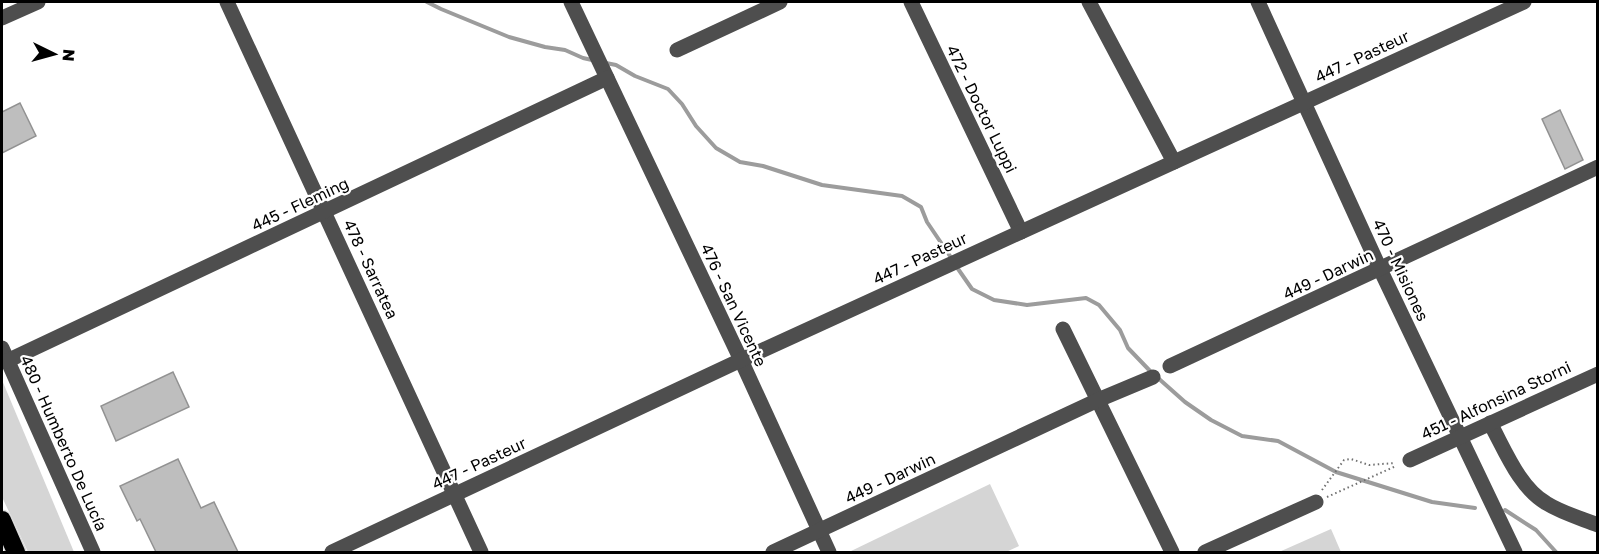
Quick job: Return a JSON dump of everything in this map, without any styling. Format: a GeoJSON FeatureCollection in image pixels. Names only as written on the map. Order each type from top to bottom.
{"type":"FeatureCollection","features":[{"type":"Feature","properties":{"kind":"highway"},"geometry":{"type":"LineString","coordinates":[[2,520],[16,552]]}},
{"type":"Feature","properties":{"kind":"street"},"geometry":{"type":"LineString","coordinates":[[2,18],[38,2]]}},
{"type":"Feature","properties":{"kind":"street","name":"478 - Sarratea"},"geometry":{"type":"LineString","coordinates":[[227,2],[326,212],[481,552]]}},
{"type":"Feature","properties":{"kind":"street","name":"476 - San Vicente"},"geometry":{"type":"LineString","coordinates":[[571,2],[741,360],[829,552]]}},
{"type":"Feature","properties":{"kind":"street"},"geometry":{"type":"LineString","coordinates":[[741,2],[748,16]]}},
{"type":"Feature","properties":{"kind":"street"},"geometry":{"type":"LineString","coordinates":[[678,50],[780,2]]}},
{"type":"Feature","properties":{"kind":"street","name":"472 - Doctor Luppi"},"geometry":{"type":"LineString","coordinates":[[911,2],[1021,232]]}},
{"type":"Feature","properties":{"kind":"street"},"geometry":{"type":"LineString","coordinates":[[1089,2],[1174,162]]}},
{"type":"Feature","properties":{"kind":"street","name":"470 - Misiones"},"geometry":{"type":"LineString","coordinates":[[1258,2],[1380,269],[1515,552]]}},
{"type":"Feature","properties":{"kind":"street","name":"447 - Pasteur"},"geometry":{"type":"LineString","coordinates":[[332,552],[741,360],[1524,2]]}},
{"type":"Feature","properties":{"kind":"street","name":"445 - Fleming"},"geometry":{"type":"LineString","coordinates":[[4,355],[326,212],[606,76]]}},
{"type":"Feature","properties":{"kind":"street","name":"449 - Darwin"},"geometry":{"type":"LineString","coordinates":[[1170,366],[1598,167]]}},
{"type":"Feature","properties":{"kind":"street"},"geometry":{"type":"LineString","coordinates":[[1063,329],[1172,552]]}},
{"type":"Feature","properties":{"kind":"street","name":"480 - Humberto De Lucía"},"geometry":{"type":"LineString","coordinates":[[4,355],[93,552]]}},
{"type":"Feature","properties":{"kind":"street","name":"451 - Alfonsina Storni"},"geometry":{"type":"LineString","coordinates":[[1410,460],[1598,374]]}},
{"type":"Feature","properties":{"kind":"street","name":"449 - Darwin"},"geometry":{"type":"LineString","coordinates":[[773,552],[1098,400],[1153,377]]}},
{"type":"Feature","properties":{"kind":"street"},"geometry":{"type":"LineString","coordinates":[[1490,423],[1534,494],[1559,510],[1598,525]]}},
{"type":"Feature","properties":{"kind":"street"},"geometry":{"type":"LineString","coordinates":[[1205,552],[1316,502]]}},
{"type":"Feature","properties":{"kind":"path"},"geometry":{"type":"LineString","coordinates":[[1316,502],[1323,486],[1344,460],[1352,459],[1369,465],[1390,465],[1410,460]]}},
{"type":"Feature","properties":{"kind":"path"},"geometry":{"type":"LineString","coordinates":[[1316,502],[1410,460]]}},
{"type":"Feature","properties":{"kind":"shaded area"},"geometry":{"type":"Polygon","coordinates":[[[2,380],[74,552],[28,552],[2,497],[2,380]]]}},
{"type":"Feature","properties":{"kind":"shaded area"},"geometry":{"type":"Polygon","coordinates":[[[990,484],[1019,546],[1006,552],[849,552],[990,484]]]}},
{"type":"Feature","properties":{"kind":"shaded area"},"geometry":{"type":"Polygon","coordinates":[[[1331,529],[1341,552],[1279,552],[1331,529]]]}},
{"type":"Feature","properties":{"kind":"building"},"geometry":{"type":"Polygon","coordinates":[[[20,103],[36,136],[2,153],[2,112],[20,103]]]}},
{"type":"Feature","properties":{"kind":"building"},"geometry":{"type":"Polygon","coordinates":[[[1560,110],[1583,160],[1565,169],[1542,119],[1560,110]]]}},
{"type":"Feature","properties":{"kind":"building"},"geometry":{"type":"Polygon","coordinates":[[[173,372],[189,407],[116,441],[101,406],[173,372]]]}},
{"type":"Feature","properties":{"kind":"building"},"geometry":{"type":"Polygon","coordinates":[[[178,459],[201,508],[214,502],[238,552],[156,552],[140,519],[137,521],[120,486],[178,459]]]}},
{"type":"Feature","properties":{"kind":"waterway"},"geometry":{"type":"LineString","coordinates":[[427,2],[509,37],[565,50],[592,60]]}},
{"type":"Feature","properties":{"kind":"waterway"},"geometry":{"type":"LineString","coordinates":[[606,63],[616,65],[635,76],[668,89],[716,148],[740,162],[763,166],[822,185],[902,196],[921,207],[927,222],[952,259]]}},
{"type":"Feature","properties":{"kind":"waterway"},"geometry":{"type":"LineString","coordinates":[[956,266],[972,289],[994,300],[1027,305],[1086,298],[1099,305],[1120,330],[1128,348],[1152,373]]}},
{"type":"Feature","properties":{"kind":"waterway"},"geometry":{"type":"LineString","coordinates":[[1158,378],[1185,402],[1211,420],[1242,436],[1278,441],[1336,472],[1432,502],[1475,508]]}},
{"type":"Feature","properties":{"kind":"waterway"},"geometry":{"type":"LineString","coordinates":[[1505,510],[1536,530],[1556,552]]}}]}
